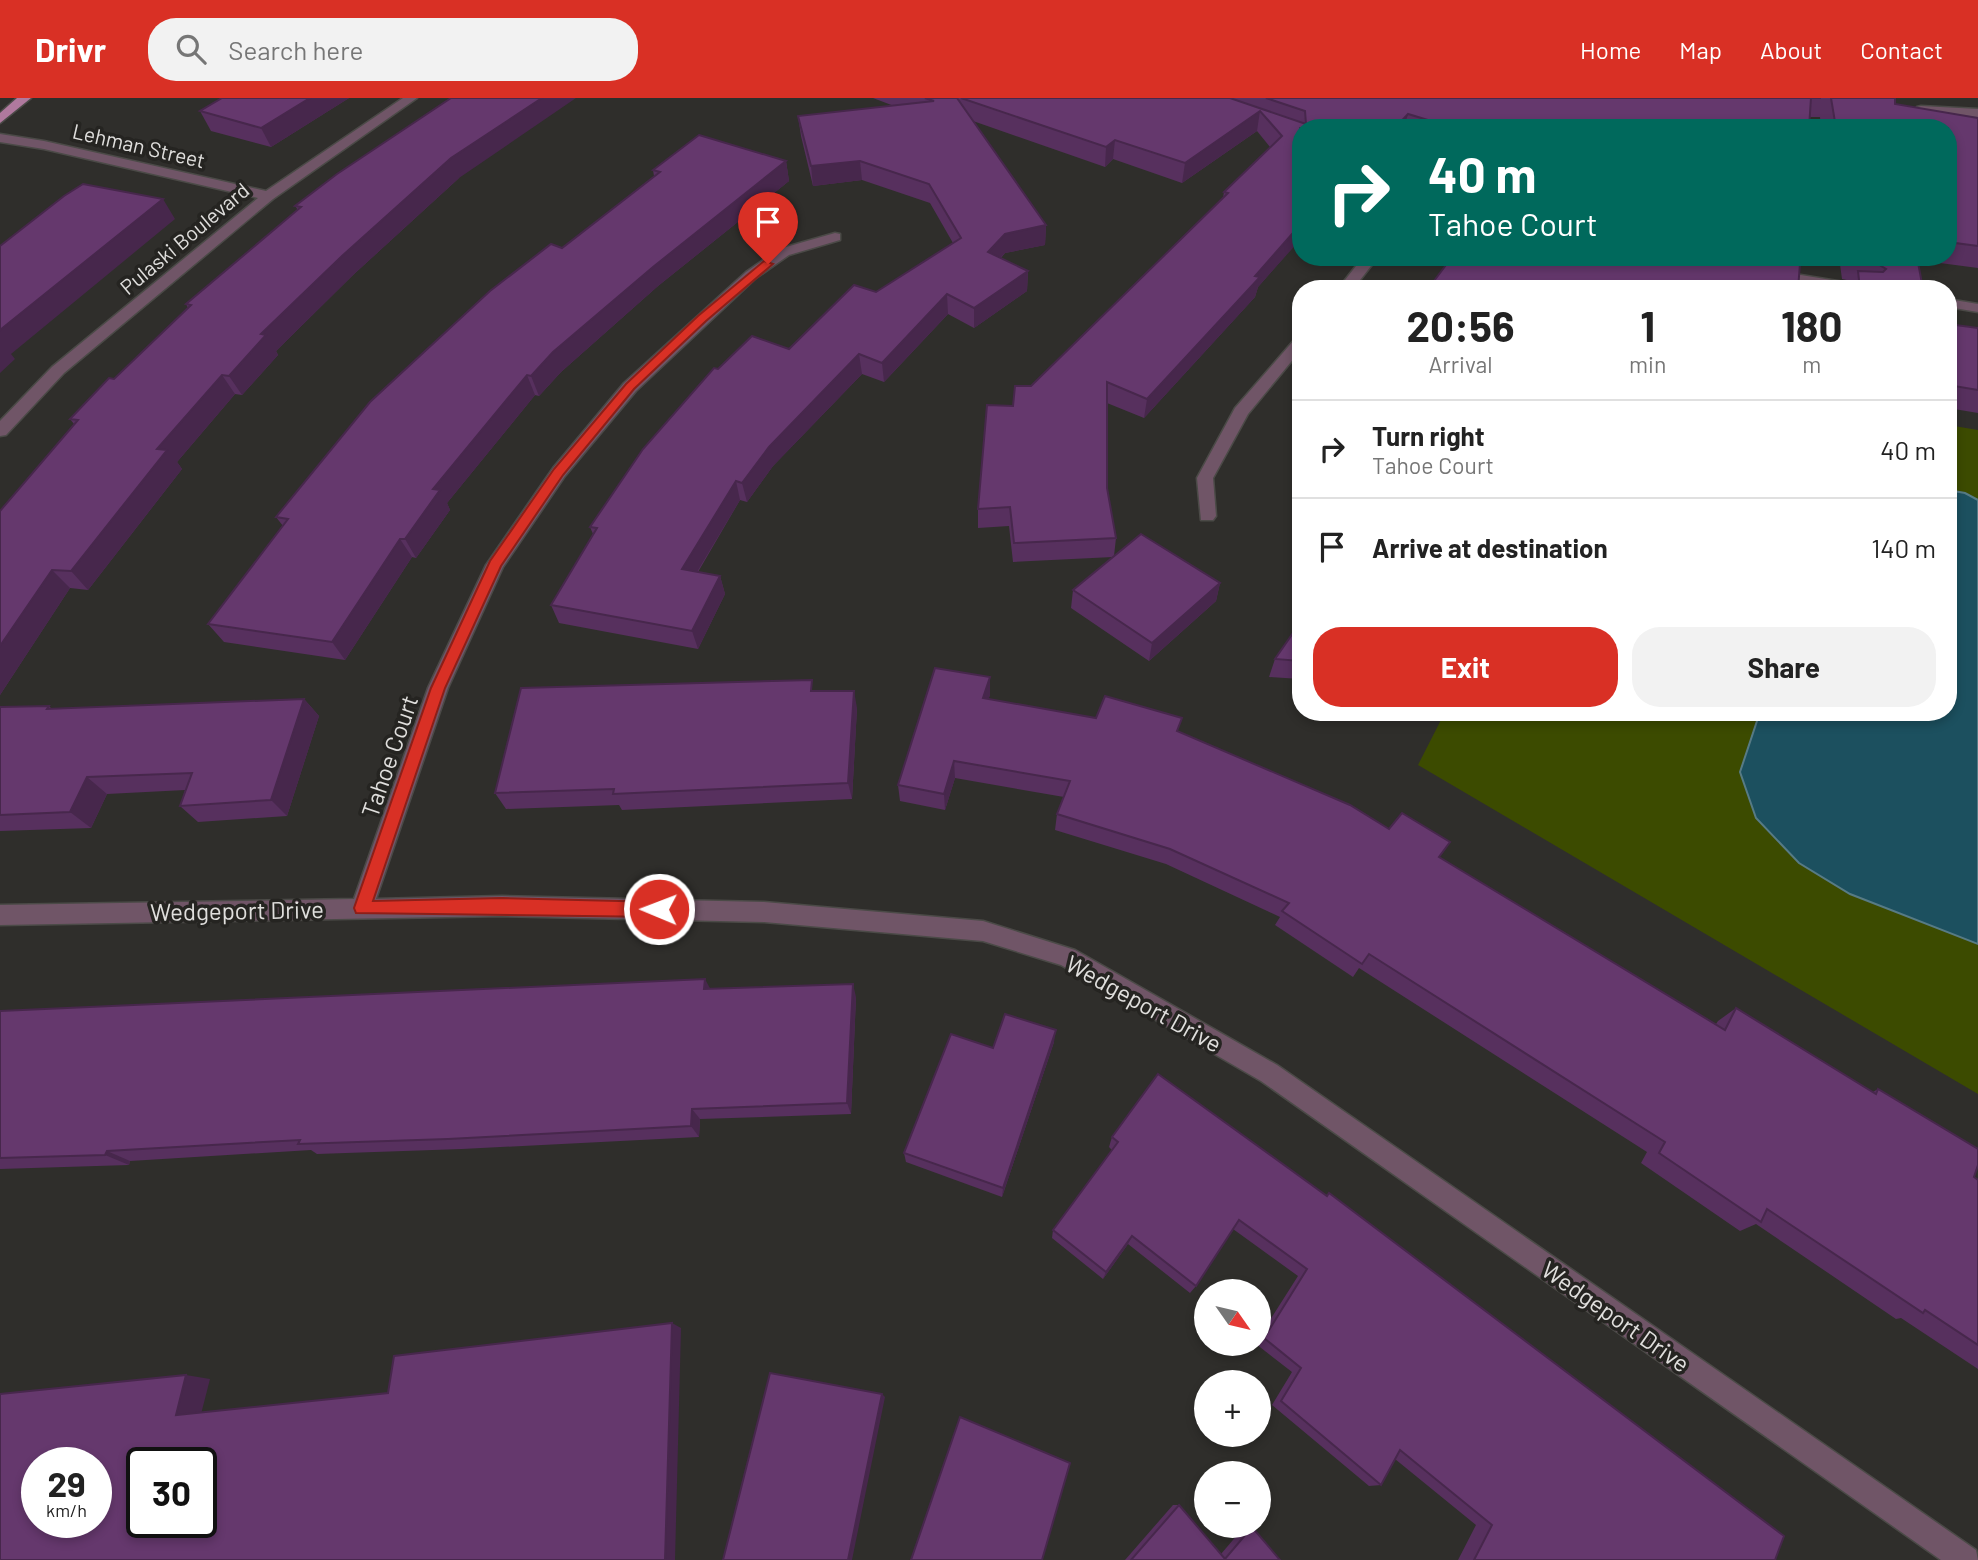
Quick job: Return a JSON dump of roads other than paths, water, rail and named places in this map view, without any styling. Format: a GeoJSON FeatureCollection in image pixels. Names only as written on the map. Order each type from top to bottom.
{"type":"FeatureCollection","features":[{"type":"Feature","properties":{"kind":"main road"},"geometry":{"type":"LineString","coordinates":[[0,119],[25,98]]}},
{"type":"Feature","properties":{"kind":"street","name":"Pulaski Boulevard"},"geometry":{"type":"LineString","coordinates":[[0,431],[58,370],[268,196],[411,98]]}},
{"type":"Feature","properties":{"kind":"street"},"geometry":{"type":"LineString","coordinates":[[1903,107],[1978,113]]}},
{"type":"Feature","properties":{"kind":"street","name":"Lehman Street"},"geometry":{"type":"LineString","coordinates":[[0,138],[44,145],[268,196]]}},
{"type":"Feature","properties":{"kind":"street","name":"Tahoe Court"},"geometry":{"type":"LineString","coordinates":[[362,908],[438,688],[495,565],[559,472],[630,387],[751,275],[784,252],[835,237]]}},
{"type":"Feature","properties":{"kind":"street"},"geometry":{"type":"LineString","coordinates":[[1352,280],[1364,266]]}},
{"type":"Feature","properties":{"kind":"street"},"geometry":{"type":"LineString","coordinates":[[1757,272],[1806,280]]}},
{"type":"Feature","properties":{"kind":"street"},"geometry":{"type":"LineString","coordinates":[[1957,304],[1978,308]]}},
{"type":"Feature","properties":{"kind":"street"},"geometry":{"type":"LineString","coordinates":[[1207,516],[1205,478],[1241,412],[1292,351]]}},
{"type":"Feature","properties":{"kind":"street","name":"Wedgeport Drive"},"geometry":{"type":"LineString","coordinates":[[0,915],[502,906],[764,912],[983,931],[1067,957],[1269,1073],[1966,1560]]}},
{"type":"Feature","properties":{"kind":"water"},"geometry":{"type":"Polygon","coordinates":[[[1957,492],[1978,500],[1978,944],[1850,894],[1799,863],[1756,818],[1740,772],[1757,721],[1957,721],[1957,492]]]}}]}
